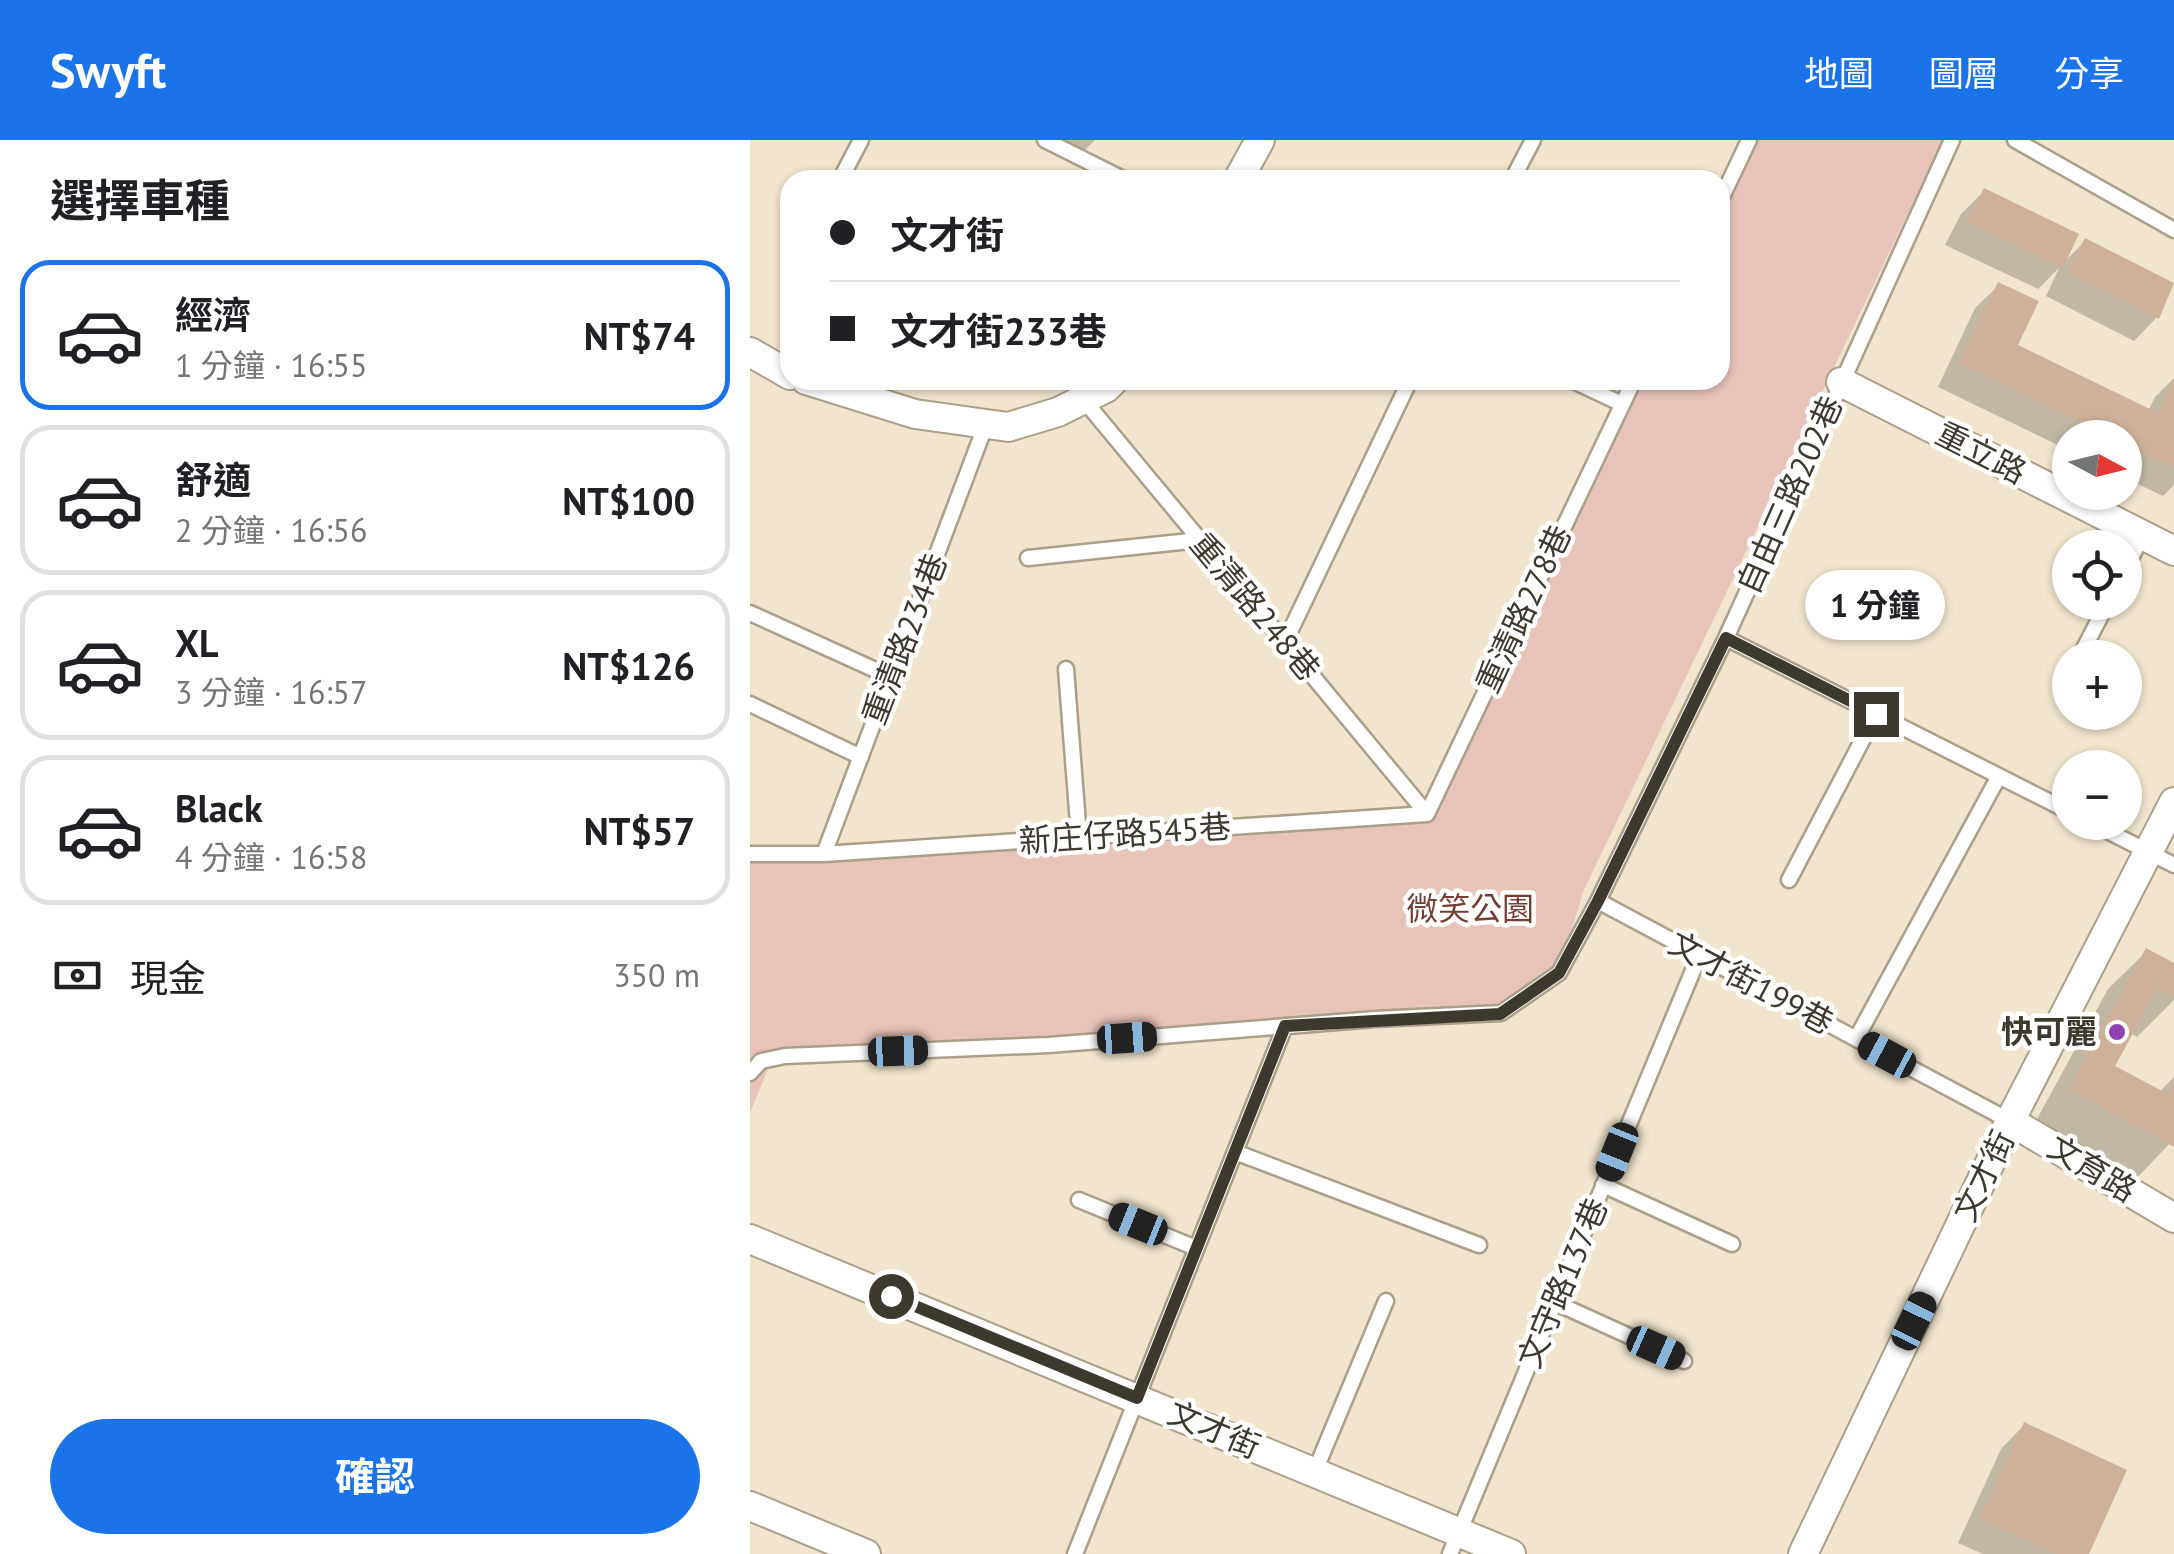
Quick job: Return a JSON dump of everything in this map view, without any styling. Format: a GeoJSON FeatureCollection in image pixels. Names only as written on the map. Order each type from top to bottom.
{"type":"FeatureCollection","features":[{"type":"Feature","properties":{"kind":"street"},"geometry":{"type":"LineString","coordinates":[[1244,170],[1260,140]]}},
{"type":"Feature","properties":{"kind":"street"},"geometry":{"type":"LineString","coordinates":[[750,352],[780,367]]}},
{"type":"Feature","properties":{"kind":"street","name":"重立路"},"geometry":{"type":"LineString","coordinates":[[1841,382],[2130,530]]}},
{"type":"Feature","properties":{"kind":"street"},"geometry":{"type":"LineString","coordinates":[[842,390],[915,414],[1008,427],[1058,412],[1102,390]]}},
{"type":"Feature","properties":{"kind":"street","name":"重立路"},"geometry":{"type":"LineString","coordinates":[[2142,536],[2174,551]]}},
{"type":"Feature","properties":{"kind":"street","name":"文才街"},"geometry":{"type":"LineString","coordinates":[[1803,1554],[2010,1121],[2174,802]]}},
{"type":"Feature","properties":{"kind":"street","name":"文育路"},"geometry":{"type":"LineString","coordinates":[[2010,1121],[2174,1218]]}},
{"type":"Feature","properties":{"kind":"street","name":"文才街"},"geometry":{"type":"LineString","coordinates":[[750,1239],[1314,1472],[1454,1543],[1512,1554]]}},
{"type":"Feature","properties":{"kind":"street"},"geometry":{"type":"LineString","coordinates":[[750,1506],[866,1554]]}},
{"type":"Feature","properties":{"kind":"lane"},"geometry":{"type":"LineString","coordinates":[[845,170],[861,140]]}},
{"type":"Feature","properties":{"kind":"lane"},"geometry":{"type":"LineString","coordinates":[[1045,140],[1105,170]]}},
{"type":"Feature","properties":{"kind":"lane"},"geometry":{"type":"LineString","coordinates":[[1517,170],[1533,140]]}},
{"type":"Feature","properties":{"kind":"lane"},"geometry":{"type":"LineString","coordinates":[[1730,180],[1749,140]]}},
{"type":"Feature","properties":{"kind":"lane","name":"自由三路202巷"},"geometry":{"type":"LineString","coordinates":[[750,1073],[761,1061],[785,1056],[1048,1045],[1500,1014],[1559,973],[1726,638],[1952,140]]}},
{"type":"Feature","properties":{"kind":"lane"},"geometry":{"type":"LineString","coordinates":[[2015,140],[2174,230]]}},
{"type":"Feature","properties":{"kind":"lane"},"geometry":{"type":"LineString","coordinates":[[1285,642],[1405,390]]}},
{"type":"Feature","properties":{"kind":"lane"},"geometry":{"type":"LineString","coordinates":[[1593,390],[1622,404]]}},
{"type":"Feature","properties":{"kind":"lane","name":"重清路278巷"},"geometry":{"type":"LineString","coordinates":[[1426,814],[1629,390]]}},
{"type":"Feature","properties":{"kind":"lane","name":"重清路248巷"},"geometry":{"type":"LineString","coordinates":[[1083,400],[1426,814]]}},
{"type":"Feature","properties":{"kind":"lane","name":"重清路234巷"},"geometry":{"type":"LineString","coordinates":[[824,854],[986,424]]}},
{"type":"Feature","properties":{"kind":"lane"},"geometry":{"type":"LineString","coordinates":[[1028,558],[1200,540]]}},
{"type":"Feature","properties":{"kind":"lane"},"geometry":{"type":"LineString","coordinates":[[750,613],[891,677]]}},
{"type":"Feature","properties":{"kind":"lane"},"geometry":{"type":"LineString","coordinates":[[1726,638],[2052,803]]}},
{"type":"Feature","properties":{"kind":"lane"},"geometry":{"type":"LineString","coordinates":[[1066,669],[1079,837]]}},
{"type":"Feature","properties":{"kind":"lane"},"geometry":{"type":"LineString","coordinates":[[750,704],[861,757]]}},
{"type":"Feature","properties":{"kind":"lane"},"geometry":{"type":"LineString","coordinates":[[1789,880],[1876,714]]}},
{"type":"Feature","properties":{"kind":"lane"},"geometry":{"type":"LineString","coordinates":[[1856,1039],[1998,776]]}},
{"type":"Feature","properties":{"kind":"lane","name":"新庄仔路545巷"},"geometry":{"type":"LineString","coordinates":[[750,854],[824,854],[1426,814]]}},
{"type":"Feature","properties":{"kind":"lane"},"geometry":{"type":"LineString","coordinates":[[2125,840],[2174,865]]}},
{"type":"Feature","properties":{"kind":"lane","name":"文才街199巷"},"geometry":{"type":"LineString","coordinates":[[1598,901],[2010,1121]]}},
{"type":"Feature","properties":{"kind":"lane","name":"文守路137巷"},"geometry":{"type":"LineString","coordinates":[[1454,1543],[1699,956]]}},
{"type":"Feature","properties":{"kind":"lane"},"geometry":{"type":"LineString","coordinates":[[1075,1554],[1285,1026]]}},
{"type":"Feature","properties":{"kind":"lane"},"geometry":{"type":"LineString","coordinates":[[1235,1152],[1479,1246]]}},
{"type":"Feature","properties":{"kind":"lane"},"geometry":{"type":"LineString","coordinates":[[1604,1185],[1732,1244]]}},
{"type":"Feature","properties":{"kind":"lane"},"geometry":{"type":"LineString","coordinates":[[1079,1200],[1196,1248]]}},
{"type":"Feature","properties":{"kind":"lane"},"geometry":{"type":"LineString","coordinates":[[1314,1472],[1386,1300]]}},
{"type":"Feature","properties":{"kind":"lane"},"geometry":{"type":"LineString","coordinates":[[1554,1302],[1684,1360]]}},
{"type":"Feature","properties":{"kind":"green space","name":"微笑公園"},"geometry":{"type":"Polygon","coordinates":[[[1752,140],[1943,140],[1583,892],[1559,973],[1501,1013],[801,1061],[768,1069],[750,1113],[750,854],[1426,814],[1631,390],[1730,390],[1730,186],[1752,140]]]}},
{"type":"Feature","properties":{"kind":"building"},"geometry":{"type":"Polygon","coordinates":[[[1984,188],[2079,234],[2063,268],[1967,221],[1984,188]]]}},
{"type":"Feature","properties":{"kind":"building"},"geometry":{"type":"Polygon","coordinates":[[[2085,238],[2174,283],[2159,319],[2067,272],[2085,238]]]}},
{"type":"Feature","properties":{"kind":"building"},"geometry":{"type":"Polygon","coordinates":[[[1998,282],[2039,301],[2018,345],[2158,413],[2174,378],[2174,467],[2142,452],[2142,420],[2075,420],[1959,363],[1998,282]]]}},
{"type":"Feature","properties":{"kind":"building","name":"快可麗"},"geometry":{"type":"Polygon","coordinates":[[[2146,948],[2174,963],[2174,998],[2158,988],[2115,1066],[2168,1094],[2174,1084],[2174,1147],[2069,1089],[2146,948]]]}},
{"type":"Feature","properties":{"kind":"building"},"geometry":{"type":"Polygon","coordinates":[[[2024,1422],[2127,1470],[2089,1554],[2056,1554],[1980,1519],[2024,1422]]]}},
{"type":"Feature","properties":{"kind":"place","name":"快可麗"},"geometry":{"type":"Point","coordinates":[2117,1032]}},
{"type":"Feature","properties":{"kind":"route"},"geometry":{"type":"LineString","coordinates":[[891,1296],[1137,1398],[1285,1026],[1500,1014],[1559,973],[1726,638],[1876,714]]}}]}
